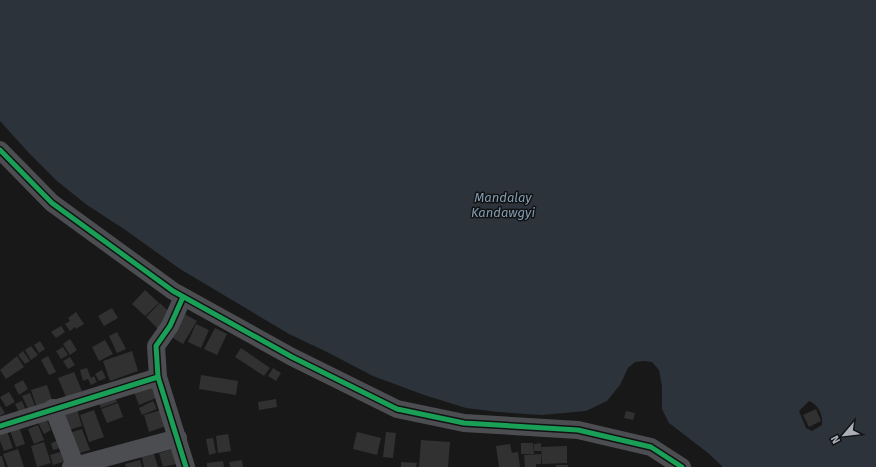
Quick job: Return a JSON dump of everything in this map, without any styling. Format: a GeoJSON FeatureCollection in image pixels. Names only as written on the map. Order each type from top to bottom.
{"type":"FeatureCollection","features":[{"type":"Feature","properties":{"kind":"street"},"geometry":{"type":"LineString","coordinates":[[0,150],[52,203],[173,291],[292,357],[397,409],[464,423],[578,430],[651,447],[682,467]]}},
{"type":"Feature","properties":{"kind":"street"},"geometry":{"type":"LineString","coordinates":[[183,297],[170,326],[156,346],[158,376],[186,467]]}},
{"type":"Feature","properties":{"kind":"street"},"geometry":{"type":"LineString","coordinates":[[0,426],[158,376]]}},
{"type":"Feature","properties":{"kind":"street"},"geometry":{"type":"LineString","coordinates":[[53,408],[74,467],[178,438]]}},
{"type":"Feature","properties":{"kind":"water","name":"Mandalay Kandawgyi"},"geometry":{"type":"Polygon","coordinates":[[[0,0],[876,0],[876,467],[723,467],[708,453],[669,423],[662,409],[662,386],[659,370],[652,362],[635,362],[628,368],[620,385],[607,401],[586,411],[542,415],[466,408],[424,395],[373,376],[289,334],[180,269],[124,229],[87,205],[57,181],[0,121],[0,0]],[[809,401],[799,411],[806,428],[812,431],[822,425],[822,421],[820,411],[809,401]]]}},
{"type":"Feature","properties":{"kind":"building"},"geometry":{"type":"Polygon","coordinates":[[[145,290],[159,303],[145,316],[132,304],[145,290]]]}},
{"type":"Feature","properties":{"kind":"building"},"geometry":{"type":"Polygon","coordinates":[[[160,303],[174,317],[160,331],[146,317],[160,303]]]}},
{"type":"Feature","properties":{"kind":"building"},"geometry":{"type":"Polygon","coordinates":[[[112,308],[118,318],[104,326],[98,316],[112,308]]]}},
{"type":"Feature","properties":{"kind":"building"},"geometry":{"type":"Polygon","coordinates":[[[76,312],[84,324],[76,329],[75,327],[70,331],[65,324],[70,321],[68,318],[76,312]]]}},
{"type":"Feature","properties":{"kind":"building"},"geometry":{"type":"Polygon","coordinates":[[[181,312],[197,321],[183,344],[168,335],[181,312]]]}},
{"type":"Feature","properties":{"kind":"building"},"geometry":{"type":"Polygon","coordinates":[[[196,324],[209,330],[201,348],[188,342],[196,324]]]}},
{"type":"Feature","properties":{"kind":"building"},"geometry":{"type":"Polygon","coordinates":[[[61,326],[65,332],[56,338],[51,332],[61,326]]]}},
{"type":"Feature","properties":{"kind":"building"},"geometry":{"type":"Polygon","coordinates":[[[215,328],[227,334],[217,355],[204,349],[215,328]]]}},
{"type":"Feature","properties":{"kind":"building"},"geometry":{"type":"Polygon","coordinates":[[[117,332],[126,349],[117,353],[109,336],[117,332]]]}},
{"type":"Feature","properties":{"kind":"building"},"geometry":{"type":"Polygon","coordinates":[[[70,339],[77,350],[70,355],[63,344],[70,339]]]}},
{"type":"Feature","properties":{"kind":"building"},"geometry":{"type":"Polygon","coordinates":[[[105,340],[113,354],[99,361],[92,347],[105,340]]]}},
{"type":"Feature","properties":{"kind":"building"},"geometry":{"type":"Polygon","coordinates":[[[40,341],[45,349],[39,353],[34,345],[40,341]]]}},
{"type":"Feature","properties":{"kind":"building"},"geometry":{"type":"Polygon","coordinates":[[[31,346],[38,355],[31,360],[25,350],[31,346]]]}},
{"type":"Feature","properties":{"kind":"building"},"geometry":{"type":"Polygon","coordinates":[[[63,347],[68,355],[61,359],[56,351],[63,347]]]}},
{"type":"Feature","properties":{"kind":"building"},"geometry":{"type":"Polygon","coordinates":[[[241,348],[270,368],[264,376],[235,357],[241,348]]]}},
{"type":"Feature","properties":{"kind":"building"},"geometry":{"type":"Polygon","coordinates":[[[23,351],[30,361],[25,364],[18,355],[23,351]]]}},
{"type":"Feature","properties":{"kind":"building"},"geometry":{"type":"Polygon","coordinates":[[[132,351],[138,371],[110,381],[103,361],[132,351]]]}},
{"type":"Feature","properties":{"kind":"building"},"geometry":{"type":"Polygon","coordinates":[[[17,356],[24,367],[6,379],[0,370],[17,356]]]}},
{"type":"Feature","properties":{"kind":"building"},"geometry":{"type":"Polygon","coordinates":[[[48,356],[56,372],[49,375],[41,360],[48,356]]]}},
{"type":"Feature","properties":{"kind":"building"},"geometry":{"type":"Polygon","coordinates":[[[70,357],[75,365],[68,369],[63,361],[70,357]]]}},
{"type":"Feature","properties":{"kind":"building"},"geometry":{"type":"Polygon","coordinates":[[[87,368],[91,378],[94,376],[97,382],[91,385],[88,379],[83,381],[80,370],[87,368]]]}},
{"type":"Feature","properties":{"kind":"building"},"geometry":{"type":"Polygon","coordinates":[[[273,368],[281,373],[276,381],[268,376],[273,368]]]}},
{"type":"Feature","properties":{"kind":"building"},"geometry":{"type":"Polygon","coordinates":[[[102,370],[106,378],[99,381],[95,374],[102,370]]]}},
{"type":"Feature","properties":{"kind":"building"},"geometry":{"type":"Polygon","coordinates":[[[74,372],[82,391],[66,397],[58,378],[74,372]]]}},
{"type":"Feature","properties":{"kind":"building"},"geometry":{"type":"Polygon","coordinates":[[[201,375],[238,381],[236,395],[199,389],[201,375]]]}},
{"type":"Feature","properties":{"kind":"building"},"geometry":{"type":"Polygon","coordinates":[[[23,380],[28,389],[19,395],[14,385],[23,380]]]}},
{"type":"Feature","properties":{"kind":"building"},"geometry":{"type":"Polygon","coordinates":[[[47,385],[53,403],[37,408],[31,390],[47,385]]]}},
{"type":"Feature","properties":{"kind":"building"},"geometry":{"type":"Polygon","coordinates":[[[151,385],[156,398],[139,405],[134,392],[151,385]]]}},
{"type":"Feature","properties":{"kind":"building"},"geometry":{"type":"Polygon","coordinates":[[[9,392],[15,402],[6,407],[0,397],[9,392]]]}},
{"type":"Feature","properties":{"kind":"building"},"geometry":{"type":"Polygon","coordinates":[[[30,393],[35,406],[28,409],[22,396],[30,393]]]}},
{"type":"Feature","properties":{"kind":"building"},"geometry":{"type":"Polygon","coordinates":[[[114,393],[117,402],[101,408],[97,399],[114,393]]]}},
{"type":"Feature","properties":{"kind":"building"},"geometry":{"type":"Polygon","coordinates":[[[276,399],[277,407],[259,410],[258,402],[276,399]]]}},
{"type":"Feature","properties":{"kind":"building"},"geometry":{"type":"Polygon","coordinates":[[[22,401],[27,413],[21,416],[15,404],[22,401]]]}},
{"type":"Feature","properties":{"kind":"building"},"geometry":{"type":"Polygon","coordinates":[[[153,401],[157,409],[142,415],[139,408],[153,401]]]}},
{"type":"Feature","properties":{"kind":"building"},"geometry":{"type":"Polygon","coordinates":[[[118,403],[123,417],[107,423],[101,409],[118,403]]]}},
{"type":"Feature","properties":{"kind":"building"},"geometry":{"type":"Polygon","coordinates":[[[0,405],[5,413],[0,416],[0,405]]]}},
{"type":"Feature","properties":{"kind":"building"},"geometry":{"type":"Polygon","coordinates":[[[76,406],[82,426],[66,431],[60,411],[76,406]]]}},
{"type":"Feature","properties":{"kind":"building"},"geometry":{"type":"Polygon","coordinates":[[[816,409],[821,421],[809,427],[803,415],[816,409]]]}},
{"type":"Feature","properties":{"kind":"building"},"geometry":{"type":"Polygon","coordinates":[[[94,410],[104,437],[89,442],[80,415],[94,410]]]}},
{"type":"Feature","properties":{"kind":"building"},"geometry":{"type":"Polygon","coordinates":[[[161,410],[166,426],[149,432],[144,415],[161,410]]]}},
{"type":"Feature","properties":{"kind":"building"},"geometry":{"type":"Polygon","coordinates":[[[626,411],[635,413],[633,420],[624,418],[626,411]]]}},
{"type":"Feature","properties":{"kind":"building"},"geometry":{"type":"Polygon","coordinates":[[[44,414],[51,430],[44,434],[36,418],[44,414]]]}},
{"type":"Feature","properties":{"kind":"building"},"geometry":{"type":"Polygon","coordinates":[[[18,424],[25,444],[16,447],[9,428],[18,424]]]}},
{"type":"Feature","properties":{"kind":"building"},"geometry":{"type":"Polygon","coordinates":[[[38,425],[44,440],[34,444],[28,429],[38,425]]]}},
{"type":"Feature","properties":{"kind":"building"},"geometry":{"type":"Polygon","coordinates":[[[6,428],[13,448],[4,451],[0,441],[0,430],[6,428]]]}},
{"type":"Feature","properties":{"kind":"building"},"geometry":{"type":"Polygon","coordinates":[[[82,429],[90,450],[76,454],[69,433],[82,429]]]}},
{"type":"Feature","properties":{"kind":"building"},"geometry":{"type":"Polygon","coordinates":[[[357,432],[381,438],[377,455],[353,449],[357,432]]]}},
{"type":"Feature","properties":{"kind":"building"},"geometry":{"type":"Polygon","coordinates":[[[386,432],[396,433],[393,458],[383,457],[386,432]]]}},
{"type":"Feature","properties":{"kind":"building"},"geometry":{"type":"Polygon","coordinates":[[[228,434],[231,451],[218,453],[216,436],[228,434]]]}},
{"type":"Feature","properties":{"kind":"building"},"geometry":{"type":"Polygon","coordinates":[[[213,438],[216,453],[209,455],[206,439],[213,438]]]}},
{"type":"Feature","properties":{"kind":"building"},"geometry":{"type":"Polygon","coordinates":[[[62,439],[64,447],[53,450],[51,443],[62,439]]]}},
{"type":"Feature","properties":{"kind":"building"},"geometry":{"type":"Polygon","coordinates":[[[421,440],[450,442],[448,467],[419,467],[421,440]]]}},
{"type":"Feature","properties":{"kind":"building"},"geometry":{"type":"Polygon","coordinates":[[[44,442],[51,463],[37,467],[31,446],[44,442]]]}},
{"type":"Feature","properties":{"kind":"building"},"geometry":{"type":"Polygon","coordinates":[[[521,443],[533,443],[534,454],[521,454],[521,443]]]}},
{"type":"Feature","properties":{"kind":"building"},"geometry":{"type":"Polygon","coordinates":[[[541,443],[541,451],[534,451],[534,444],[541,443]]]}},
{"type":"Feature","properties":{"kind":"building"},"geometry":{"type":"Polygon","coordinates":[[[510,444],[512,453],[518,452],[520,467],[499,467],[496,446],[510,444]]]}},
{"type":"Feature","properties":{"kind":"building"},"geometry":{"type":"Polygon","coordinates":[[[567,446],[567,463],[542,464],[541,447],[567,446]]]}},
{"type":"Feature","properties":{"kind":"building"},"geometry":{"type":"Polygon","coordinates":[[[18,449],[24,467],[8,467],[3,454],[18,449]]]}},
{"type":"Feature","properties":{"kind":"building"},"geometry":{"type":"Polygon","coordinates":[[[173,449],[176,464],[163,467],[159,453],[173,449]]]}},
{"type":"Feature","properties":{"kind":"building"},"geometry":{"type":"Polygon","coordinates":[[[63,451],[66,461],[53,465],[50,455],[63,451]]]}},
{"type":"Feature","properties":{"kind":"building"},"geometry":{"type":"Polygon","coordinates":[[[153,451],[158,467],[144,467],[141,454],[153,451]]]}},
{"type":"Feature","properties":{"kind":"building"},"geometry":{"type":"Polygon","coordinates":[[[541,454],[541,464],[536,464],[536,467],[525,467],[524,455],[541,454]]]}},
{"type":"Feature","properties":{"kind":"building"},"geometry":{"type":"Polygon","coordinates":[[[0,456],[2,456],[5,467],[0,467],[0,456]]]}},
{"type":"Feature","properties":{"kind":"building"},"geometry":{"type":"Polygon","coordinates":[[[140,460],[142,467],[126,467],[125,464],[140,460]]]}},
{"type":"Feature","properties":{"kind":"building"},"geometry":{"type":"Polygon","coordinates":[[[242,460],[243,467],[230,467],[229,462],[242,460]]]}},
{"type":"Feature","properties":{"kind":"building"},"geometry":{"type":"Polygon","coordinates":[[[223,461],[224,467],[207,467],[207,463],[223,461]]]}},
{"type":"Feature","properties":{"kind":"building"},"geometry":{"type":"Polygon","coordinates":[[[401,462],[417,463],[416,467],[401,467],[401,462]]]}},
{"type":"Feature","properties":{"kind":"building"},"geometry":{"type":"Polygon","coordinates":[[[556,465],[568,465],[568,467],[556,467],[556,465]]]}},
{"type":"Feature","properties":{"kind":"cycle path"},"geometry":{"type":"LineString","coordinates":[[0,150],[52,203],[173,291],[292,357],[397,409],[464,423],[578,430],[651,447],[682,467]]}},
{"type":"Feature","properties":{"kind":"cycle path"},"geometry":{"type":"LineString","coordinates":[[183,297],[170,326],[156,346],[158,377],[186,467]]}},
{"type":"Feature","properties":{"kind":"cycle path"},"geometry":{"type":"LineString","coordinates":[[0,426],[158,377]]}}]}
